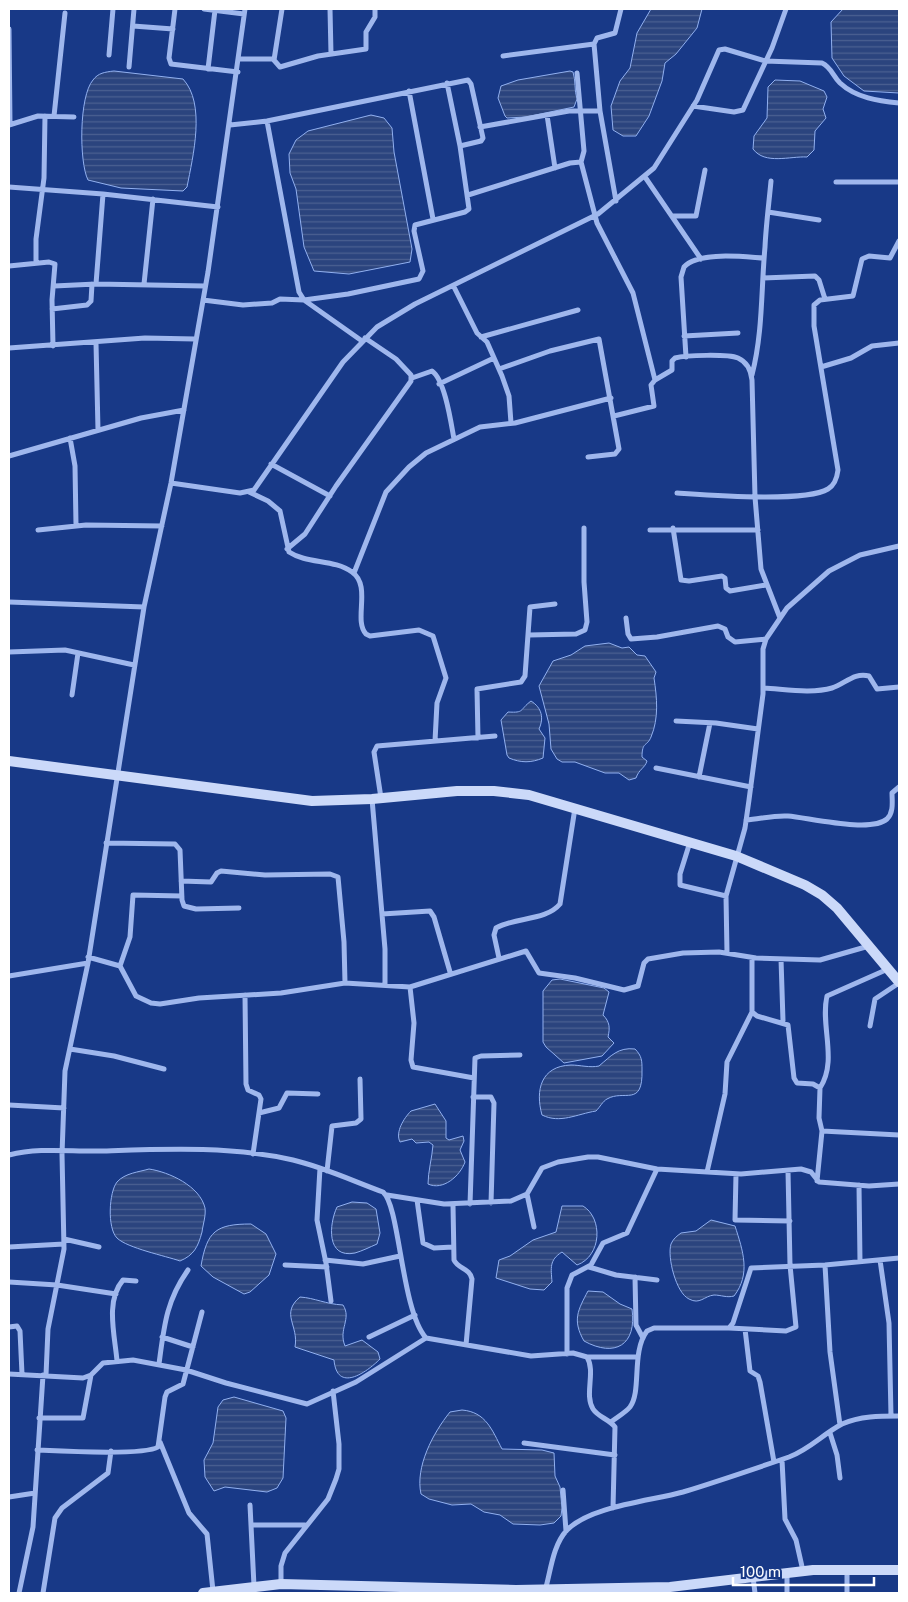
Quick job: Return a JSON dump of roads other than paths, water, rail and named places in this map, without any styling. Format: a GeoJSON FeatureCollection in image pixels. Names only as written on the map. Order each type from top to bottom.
{"type":"FeatureCollection","features":[{"type":"Feature","properties":{"kind":"street"},"geometry":{"type":"LineString","coordinates":[[109,55],[113,9]]}},
{"type":"Feature","properties":{"kind":"street"},"geometry":{"type":"LineString","coordinates":[[129,67],[134,9]]}},
{"type":"Feature","properties":{"kind":"street"},"geometry":{"type":"LineString","coordinates":[[175,9],[169,58],[171,64],[238,72]]}},
{"type":"Feature","properties":{"kind":"street"},"geometry":{"type":"LineString","coordinates":[[20,1593],[33,1527],[39,1418],[48,1329],[64,1241],[63,1148],[65,1071],[88,960],[115,777],[144,607],[171,483],[184,410],[218,207],[240,59],[245,11],[204,9]]}},
{"type":"Feature","properties":{"kind":"street"},"geometry":{"type":"LineString","coordinates":[[274,60],[282,9]]}},
{"type":"Feature","properties":{"kind":"street"},"geometry":{"type":"LineString","coordinates":[[330,9],[331,54]]}},
{"type":"Feature","properties":{"kind":"street"},"geometry":{"type":"LineString","coordinates":[[240,59],[274,60],[280,67],[331,54],[367,48],[366,32],[374,19],[375,9]]}},
{"type":"Feature","properties":{"kind":"street"},"geometry":{"type":"LineString","coordinates":[[616,201],[600,111],[594,44],[597,38],[615,33],[621,9]]}},
{"type":"Feature","properties":{"kind":"street"},"geometry":{"type":"LineString","coordinates":[[693,106],[741,111],[765,61],[785,9]]}},
{"type":"Feature","properties":{"kind":"street"},"geometry":{"type":"LineString","coordinates":[[208,69],[215,10]]}},
{"type":"Feature","properties":{"kind":"street"},"geometry":{"type":"LineString","coordinates":[[54,116],[65,13]]}},
{"type":"Feature","properties":{"kind":"street"},"geometry":{"type":"LineString","coordinates":[[133,26],[173,29]]}},
{"type":"Feature","properties":{"kind":"street"},"geometry":{"type":"LineString","coordinates":[[9,29],[10,125],[46,116],[74,117]]}},
{"type":"Feature","properties":{"kind":"street"},"geometry":{"type":"LineString","coordinates":[[503,56],[594,44]]}},
{"type":"Feature","properties":{"kind":"street"},"geometry":{"type":"LineString","coordinates":[[171,483],[240,493],[249,492],[257,486],[328,382],[364,340],[390,318],[594,216],[616,201],[654,168],[693,106],[719,50],[725,49],[765,61],[822,63],[828,66],[838,82],[862,96],[899,103]]}},
{"type":"Feature","properties":{"kind":"street"},"geometry":{"type":"LineString","coordinates":[[577,73],[584,151],[581,162],[594,216],[633,293],[655,380]]}},
{"type":"Feature","properties":{"kind":"street"},"geometry":{"type":"LineString","coordinates":[[230,125],[267,121],[447,83],[470,82],[482,138],[481,141],[460,146]]}},
{"type":"Feature","properties":{"kind":"street"},"geometry":{"type":"LineString","coordinates":[[202,300],[243,305],[272,303],[280,299],[304,300],[348,294],[419,279],[424,271],[414,227],[418,223],[468,211],[468,195],[460,146],[447,83]]}},
{"type":"Feature","properties":{"kind":"street"},"geometry":{"type":"LineString","coordinates":[[408,91],[433,219]]}},
{"type":"Feature","properties":{"kind":"street"},"geometry":{"type":"LineString","coordinates":[[480,127],[580,110],[600,111]]}},
{"type":"Feature","properties":{"kind":"street"},"geometry":{"type":"LineString","coordinates":[[547,115],[555,168]]}},
{"type":"Feature","properties":{"kind":"street"},"geometry":{"type":"LineString","coordinates":[[36,263],[36,239],[42,188],[46,116]]}},
{"type":"Feature","properties":{"kind":"street"},"geometry":{"type":"LineString","coordinates":[[267,121],[297,286],[304,300],[396,359],[412,378]]}},
{"type":"Feature","properties":{"kind":"street"},"geometry":{"type":"LineString","coordinates":[[468,195],[555,168],[581,162]]}},
{"type":"Feature","properties":{"kind":"street"},"geometry":{"type":"LineString","coordinates":[[672,216],[696,216],[705,170]]}},
{"type":"Feature","properties":{"kind":"street"},"geometry":{"type":"LineString","coordinates":[[645,176],[701,259]]}},
{"type":"Feature","properties":{"kind":"street"},"geometry":{"type":"LineString","coordinates":[[771,181],[758,348],[752,375],[755,497],[761,569],[780,618]]}},
{"type":"Feature","properties":{"kind":"street"},"geometry":{"type":"LineString","coordinates":[[836,182],[899,182]]}},
{"type":"Feature","properties":{"kind":"street"},"geometry":{"type":"LineString","coordinates":[[9,187],[42,188],[218,207]]}},
{"type":"Feature","properties":{"kind":"street"},"geometry":{"type":"LineString","coordinates":[[52,309],[87,305],[91,301],[102,194]]}},
{"type":"Feature","properties":{"kind":"street"},"geometry":{"type":"LineString","coordinates":[[144,284],[153,199]]}},
{"type":"Feature","properties":{"kind":"street"},"geometry":{"type":"LineString","coordinates":[[768,212],[819,220]]}},
{"type":"Feature","properties":{"kind":"street"},"geometry":{"type":"LineString","coordinates":[[677,493],[755,497],[814,494],[833,485],[838,470],[813,313],[816,303],[825,299],[853,296],[862,258],[869,256],[888,258],[899,241]]}},
{"type":"Feature","properties":{"kind":"street"},"geometry":{"type":"LineString","coordinates":[[686,357],[682,272],[687,263],[701,259],[764,258]]}},
{"type":"Feature","properties":{"kind":"street"},"geometry":{"type":"LineString","coordinates":[[9,266],[49,262],[55,264],[52,309],[53,346]]}},
{"type":"Feature","properties":{"kind":"street"},"geometry":{"type":"LineString","coordinates":[[763,278],[816,276],[825,299]]}},
{"type":"Feature","properties":{"kind":"street"},"geometry":{"type":"LineString","coordinates":[[54,286],[144,284],[205,286]]}},
{"type":"Feature","properties":{"kind":"street"},"geometry":{"type":"LineString","coordinates":[[454,287],[481,337],[486,342],[499,369],[509,396],[511,423]]}},
{"type":"Feature","properties":{"kind":"street"},"geometry":{"type":"LineString","coordinates":[[481,337],[578,310]]}},
{"type":"Feature","properties":{"kind":"street"},"geometry":{"type":"LineString","coordinates":[[684,336],[738,333]]}},
{"type":"Feature","properties":{"kind":"street"},"geometry":{"type":"LineString","coordinates":[[9,348],[145,338],[195,339]]}},
{"type":"Feature","properties":{"kind":"street"},"geometry":{"type":"LineString","coordinates":[[499,369],[534,356],[596,339],[601,344],[619,452],[588,457]]}},
{"type":"Feature","properties":{"kind":"street"},"geometry":{"type":"LineString","coordinates":[[96,342],[98,430]]}},
{"type":"Feature","properties":{"kind":"street"},"geometry":{"type":"LineString","coordinates":[[821,368],[851,358],[872,346],[899,343]]}},
{"type":"Feature","properties":{"kind":"street"},"geometry":{"type":"LineString","coordinates":[[614,416],[654,406],[651,388],[655,380],[672,370],[672,359],[686,357],[738,358],[749,368],[752,375]]}},
{"type":"Feature","properties":{"kind":"street"},"geometry":{"type":"LineString","coordinates":[[439,384],[494,358]]}},
{"type":"Feature","properties":{"kind":"street"},"geometry":{"type":"LineString","coordinates":[[287,549],[305,534],[412,378],[432,372],[436,376],[449,409],[454,439]]}},
{"type":"Feature","properties":{"kind":"street"},"geometry":{"type":"LineString","coordinates":[[354,573],[386,492],[409,467],[426,453],[480,427],[511,423],[611,398]]}},
{"type":"Feature","properties":{"kind":"street"},"geometry":{"type":"LineString","coordinates":[[9,456],[141,418],[184,410]]}},
{"type":"Feature","properties":{"kind":"street"},"geometry":{"type":"LineString","coordinates":[[70,438],[75,466],[76,526]]}},
{"type":"Feature","properties":{"kind":"street"},"geometry":{"type":"LineString","coordinates":[[271,464],[330,496]]}},
{"type":"Feature","properties":{"kind":"street"},"geometry":{"type":"LineString","coordinates":[[249,492],[268,501],[280,511],[287,549],[293,554],[344,568],[354,573],[360,583],[362,627],[366,634],[420,630],[430,633],[435,640],[446,678],[437,704],[435,741]]}},
{"type":"Feature","properties":{"kind":"street"},"geometry":{"type":"LineString","coordinates":[[38,530],[76,526],[162,526]]}},
{"type":"Feature","properties":{"kind":"street"},"geometry":{"type":"LineString","coordinates":[[529,635],[556,636],[576,634],[585,630],[584,528]]}},
{"type":"Feature","properties":{"kind":"street"},"geometry":{"type":"LineString","coordinates":[[650,530],[673,528],[758,530]]}},
{"type":"Feature","properties":{"kind":"street"},"geometry":{"type":"LineString","coordinates":[[673,528],[681,580],[688,582],[722,576],[725,578],[726,588],[730,591],[766,585]]}},
{"type":"Feature","properties":{"kind":"street"},"geometry":{"type":"LineString","coordinates":[[727,953],[726,896],[745,828],[764,688],[763,649],[766,639],[780,618],[811,585],[844,562],[860,555],[899,546]]}},
{"type":"Feature","properties":{"kind":"street"},"geometry":{"type":"LineString","coordinates":[[9,602],[144,607]]}},
{"type":"Feature","properties":{"kind":"street"},"geometry":{"type":"LineString","coordinates":[[478,738],[477,689],[521,682],[525,676],[530,607],[555,604]]}},
{"type":"Feature","properties":{"kind":"street"},"geometry":{"type":"LineString","coordinates":[[626,618],[628,634],[631,638],[657,637],[718,626],[725,629],[728,637],[735,642],[766,639]]}},
{"type":"Feature","properties":{"kind":"street"},"geometry":{"type":"LineString","coordinates":[[9,652],[50,649],[134,665]]}},
{"type":"Feature","properties":{"kind":"street"},"geometry":{"type":"LineString","coordinates":[[72,695],[78,653]]}},
{"type":"Feature","properties":{"kind":"street"},"geometry":{"type":"LineString","coordinates":[[764,688],[827,689],[850,677],[863,675],[869,676],[877,689],[899,687]]}},
{"type":"Feature","properties":{"kind":"street"},"geometry":{"type":"LineString","coordinates":[[676,721],[758,729]]}},
{"type":"Feature","properties":{"kind":"street"},"geometry":{"type":"LineString","coordinates":[[699,777],[710,723]]}},
{"type":"Feature","properties":{"kind":"street"},"geometry":{"type":"LineString","coordinates":[[385,985],[386,958],[376,798],[377,769],[374,752],[377,746],[495,736]]}},
{"type":"Feature","properties":{"kind":"street"},"geometry":{"type":"LineString","coordinates":[[9,761],[115,777],[312,801],[457,791],[494,791],[529,795],[736,856],[805,885],[822,895],[836,908],[899,982],[875,998],[870,1026]]}},
{"type":"Feature","properties":{"kind":"street"},"geometry":{"type":"LineString","coordinates":[[656,768],[751,787]]}},
{"type":"Feature","properties":{"kind":"street"},"geometry":{"type":"LineString","coordinates":[[746,820],[788,816],[858,825],[875,824],[887,819],[891,814],[892,793],[899,787]]}},
{"type":"Feature","properties":{"kind":"street"},"geometry":{"type":"LineString","coordinates":[[499,958],[494,935],[496,928],[545,914],[556,909],[560,904],[575,808]]}},
{"type":"Feature","properties":{"kind":"street"},"geometry":{"type":"LineString","coordinates":[[690,842],[680,874],[680,885],[726,896]]}},
{"type":"Feature","properties":{"kind":"street"},"geometry":{"type":"LineString","coordinates":[[106,843],[175,844],[180,850],[182,903],[188,908],[239,908]]}},
{"type":"Feature","properties":{"kind":"street"},"geometry":{"type":"LineString","coordinates":[[181,881],[211,882],[216,873],[221,870],[265,875],[330,874],[338,876],[344,942],[345,983]]}},
{"type":"Feature","properties":{"kind":"street"},"geometry":{"type":"LineString","coordinates":[[120,966],[130,937],[133,895],[182,896]]}},
{"type":"Feature","properties":{"kind":"street"},"geometry":{"type":"LineString","coordinates":[[382,914],[430,911],[434,917],[450,972]]}},
{"type":"Feature","properties":{"kind":"street"},"geometry":{"type":"LineString","coordinates":[[9,976],[88,960],[114,962],[120,966],[132,992],[151,1004],[245,995],[281,994],[345,983],[410,987],[450,972],[526,951],[539,972],[624,990],[638,986],[641,967],[648,959],[683,953],[727,953],[752,958],[820,960],[868,946]]}},
{"type":"Feature","properties":{"kind":"street"},"geometry":{"type":"LineString","coordinates":[[707,1172],[724,1100],[727,1062],[752,1012],[752,958]]}},
{"type":"Feature","properties":{"kind":"street"},"geometry":{"type":"LineString","coordinates":[[781,959],[783,1021]]}},
{"type":"Feature","properties":{"kind":"street"},"geometry":{"type":"LineString","coordinates":[[817,1181],[822,1130],[819,1118],[820,1088],[828,1066],[827,996],[888,969]]}},
{"type":"Feature","properties":{"kind":"street"},"geometry":{"type":"LineString","coordinates":[[410,987],[414,1022],[411,1060],[413,1067],[474,1078]]}},
{"type":"Feature","properties":{"kind":"street"},"geometry":{"type":"LineString","coordinates":[[245,995],[246,1084],[248,1090],[260,1097],[260,1113],[254,1154]]}},
{"type":"Feature","properties":{"kind":"street"},"geometry":{"type":"LineString","coordinates":[[752,1012],[756,1016],[783,1021],[790,1028],[795,1081],[817,1085],[820,1088]]}},
{"type":"Feature","properties":{"kind":"street"},"geometry":{"type":"LineString","coordinates":[[70,1049],[114,1056],[164,1069]]}},
{"type":"Feature","properties":{"kind":"street"},"geometry":{"type":"LineString","coordinates":[[470,1204],[474,1061],[478,1056],[520,1054]]}},
{"type":"Feature","properties":{"kind":"street"},"geometry":{"type":"LineString","coordinates":[[327,1171],[332,1126],[356,1122],[361,1119],[360,1079]]}},
{"type":"Feature","properties":{"kind":"street"},"geometry":{"type":"LineString","coordinates":[[260,1113],[279,1108],[287,1093],[318,1094]]}},
{"type":"Feature","properties":{"kind":"street"},"geometry":{"type":"LineString","coordinates":[[473,1097],[494,1099],[491,1203]]}},
{"type":"Feature","properties":{"kind":"street"},"geometry":{"type":"LineString","coordinates":[[9,1105],[64,1108]]}},
{"type":"Feature","properties":{"kind":"street"},"geometry":{"type":"LineString","coordinates":[[822,1130],[899,1136]]}},
{"type":"Feature","properties":{"kind":"street"},"geometry":{"type":"LineString","coordinates":[[9,1155],[63,1148],[102,1151],[166,1149],[254,1154],[294,1160],[320,1168],[386,1195],[452,1205],[491,1203],[518,1199],[527,1194],[539,1171],[547,1165],[598,1157],[657,1169],[736,1174],[807,1170],[817,1181],[859,1185],[899,1184]]}},
{"type":"Feature","properties":{"kind":"street"},"geometry":{"type":"LineString","coordinates":[[320,1168],[317,1220],[326,1260],[331,1301]]}},
{"type":"Feature","properties":{"kind":"street"},"geometry":{"type":"LineString","coordinates":[[567,1354],[568,1282],[572,1275],[589,1267],[603,1243],[624,1236],[630,1230],[657,1169]]}},
{"type":"Feature","properties":{"kind":"street"},"geometry":{"type":"LineString","coordinates":[[611,1422],[628,1409],[633,1401],[638,1356],[646,1331],[654,1328],[729,1328],[786,1331],[794,1329],[796,1324],[790,1265],[788,1170]]}},
{"type":"Feature","properties":{"kind":"street"},"geometry":{"type":"LineString","coordinates":[[736,1174],[734,1220],[790,1220]]}},
{"type":"Feature","properties":{"kind":"street"},"geometry":{"type":"LineString","coordinates":[[859,1185],[860,1262]]}},
{"type":"Feature","properties":{"kind":"street"},"geometry":{"type":"LineString","coordinates":[[527,1194],[534,1227]]}},
{"type":"Feature","properties":{"kind":"street"},"geometry":{"type":"LineString","coordinates":[[386,1195],[415,1315],[421,1332],[426,1338],[531,1356],[567,1354],[587,1357],[638,1356]]}},
{"type":"Feature","properties":{"kind":"street"},"geometry":{"type":"LineString","coordinates":[[416,1200],[423,1244],[434,1248],[453,1247]]}},
{"type":"Feature","properties":{"kind":"street"},"geometry":{"type":"LineString","coordinates":[[452,1205],[454,1263],[470,1272],[472,1278],[466,1345]]}},
{"type":"Feature","properties":{"kind":"street"},"geometry":{"type":"LineString","coordinates":[[9,1247],[64,1241],[99,1247]]}},
{"type":"Feature","properties":{"kind":"street"},"geometry":{"type":"LineString","coordinates":[[326,1260],[363,1264],[400,1256]]}},
{"type":"Feature","properties":{"kind":"street"},"geometry":{"type":"LineString","coordinates":[[729,1328],[751,1268],[825,1265],[899,1258]]}},
{"type":"Feature","properties":{"kind":"street"},"geometry":{"type":"LineString","coordinates":[[880,1260],[889,1323],[891,1416]]}},
{"type":"Feature","properties":{"kind":"street"},"geometry":{"type":"LineString","coordinates":[[285,1265],[327,1267]]}},
{"type":"Feature","properties":{"kind":"street"},"geometry":{"type":"LineString","coordinates":[[825,1265],[830,1352],[840,1425]]}},
{"type":"Feature","properties":{"kind":"street"},"geometry":{"type":"LineString","coordinates":[[589,1267],[658,1280]]}},
{"type":"Feature","properties":{"kind":"street"},"geometry":{"type":"LineString","coordinates":[[159,1364],[169,1304],[188,1270]]}},
{"type":"Feature","properties":{"kind":"street"},"geometry":{"type":"LineString","coordinates":[[635,1277],[636,1325],[643,1338]]}},
{"type":"Feature","properties":{"kind":"street"},"geometry":{"type":"LineString","coordinates":[[117,1361],[112,1316],[116,1294],[122,1280],[136,1281]]}},
{"type":"Feature","properties":{"kind":"street"},"geometry":{"type":"LineString","coordinates":[[9,1282],[57,1285],[116,1294]]}},
{"type":"Feature","properties":{"kind":"street"},"geometry":{"type":"LineString","coordinates":[[37,1450],[111,1451],[150,1450],[158,1447],[165,1397],[168,1392],[181,1386],[202,1312]]}},
{"type":"Feature","properties":{"kind":"street"},"geometry":{"type":"LineString","coordinates":[[369,1337],[415,1315]]}},
{"type":"Feature","properties":{"kind":"street"},"geometry":{"type":"LineString","coordinates":[[9,1326],[17,1326],[20,1331],[22,1374]]}},
{"type":"Feature","properties":{"kind":"street"},"geometry":{"type":"LineString","coordinates":[[745,1329],[750,1371],[758,1376],[760,1382],[774,1462]]}},
{"type":"Feature","properties":{"kind":"street"},"geometry":{"type":"LineString","coordinates":[[162,1338],[193,1347]]}},
{"type":"Feature","properties":{"kind":"street"},"geometry":{"type":"LineString","coordinates":[[9,1374],[83,1378],[91,1375],[103,1363],[133,1360],[186,1370],[301,1404],[312,1403],[333,1391],[356,1382],[426,1338]]}},
{"type":"Feature","properties":{"kind":"street"},"geometry":{"type":"LineString","coordinates":[[587,1357],[590,1367],[591,1404],[597,1413],[611,1422],[616,1433],[614,1508]]}},
{"type":"Feature","properties":{"kind":"street"},"geometry":{"type":"LineString","coordinates":[[39,1418],[83,1418],[91,1375]]}},
{"type":"Feature","properties":{"kind":"street"},"geometry":{"type":"LineString","coordinates":[[281,1584],[281,1566],[285,1553],[328,1499],[339,1469],[333,1391]]}},
{"type":"Feature","properties":{"kind":"street"},"geometry":{"type":"LineString","coordinates":[[546,1588],[555,1552],[566,1532],[579,1522],[614,1508],[682,1492],[782,1460],[803,1452],[840,1425],[865,1417],[899,1416]]}},
{"type":"Feature","properties":{"kind":"street"},"geometry":{"type":"LineString","coordinates":[[830,1433],[837,1455],[840,1478]]}},
{"type":"Feature","properties":{"kind":"street"},"geometry":{"type":"LineString","coordinates":[[160,1442],[189,1513],[207,1534],[208,1592],[281,1584],[354,1590],[515,1592],[546,1588],[607,1591],[670,1590],[803,1571],[847,1569],[899,1570]]}},
{"type":"Feature","properties":{"kind":"street"},"geometry":{"type":"LineString","coordinates":[[524,1443],[615,1455]]}},
{"type":"Feature","properties":{"kind":"street"},"geometry":{"type":"LineString","coordinates":[[43,1593],[55,1518],[62,1508],[108,1473],[111,1451]]}},
{"type":"Feature","properties":{"kind":"street"},"geometry":{"type":"LineString","coordinates":[[782,1460],[785,1519],[796,1540],[803,1571]]}},
{"type":"Feature","properties":{"kind":"street"},"geometry":{"type":"LineString","coordinates":[[564,1490],[566,1532]]}},
{"type":"Feature","properties":{"kind":"street"},"geometry":{"type":"LineString","coordinates":[[9,1497],[35,1493]]}},
{"type":"Feature","properties":{"kind":"street"},"geometry":{"type":"LineString","coordinates":[[250,1505],[254,1586]]}},
{"type":"Feature","properties":{"kind":"street"},"geometry":{"type":"LineString","coordinates":[[251,1525],[306,1526]]}},
{"type":"Feature","properties":{"kind":"street"},"geometry":{"type":"LineString","coordinates":[[847,1569],[847,1593]]}},
{"type":"Feature","properties":{"kind":"street"},"geometry":{"type":"LineString","coordinates":[[787,1573],[787,1593]]}},
{"type":"Feature","properties":{"kind":"street"},"geometry":{"type":"LineString","coordinates":[[753,1577],[754,1593]]}},
{"type":"Feature","properties":{"kind":"water"},"geometry":{"type":"Polygon","coordinates":[[[651,9],[702,9],[697,28],[676,54],[665,63],[662,81],[649,116],[636,136],[623,136],[613,130],[611,106],[620,81],[630,68],[637,33],[651,9]]]}},
{"type":"Feature","properties":{"kind":"water"},"geometry":{"type":"Polygon","coordinates":[[[843,9],[899,9],[899,93],[864,91],[844,76],[832,58],[831,22],[843,9]]]}},
{"type":"Feature","properties":{"kind":"water"},"geometry":{"type":"Polygon","coordinates":[[[114,71],[183,79],[190,90],[194,102],[196,131],[187,187],[183,191],[121,188],[88,180],[82,145],[85,100],[88,88],[97,76],[114,71]]]}},
{"type":"Feature","properties":{"kind":"water"},"geometry":{"type":"Polygon","coordinates":[[[570,71],[574,75],[577,99],[574,107],[526,117],[507,118],[505,116],[498,98],[501,86],[518,80],[570,71]]]}},
{"type":"Feature","properties":{"kind":"water"},"geometry":{"type":"Polygon","coordinates":[[[775,80],[800,81],[824,91],[827,97],[823,109],[826,118],[815,131],[814,150],[807,157],[778,159],[764,157],[753,149],[754,136],[767,118],[768,87],[775,80]]]}},
{"type":"Feature","properties":{"kind":"water"},"geometry":{"type":"Polygon","coordinates":[[[371,115],[384,118],[392,128],[394,152],[412,249],[410,262],[349,274],[314,271],[304,247],[296,189],[290,173],[289,154],[296,140],[308,131],[371,115]]]}},
{"type":"Feature","properties":{"kind":"water"},"geometry":{"type":"Polygon","coordinates":[[[609,643],[622,648],[629,647],[637,655],[645,656],[656,672],[654,678],[656,715],[654,730],[642,752],[642,757],[647,761],[636,778],[629,780],[619,773],[605,773],[575,762],[562,762],[557,759],[551,749],[549,724],[539,686],[553,661],[571,655],[585,646],[609,643]]]}},
{"type":"Feature","properties":{"kind":"water"},"geometry":{"type":"Polygon","coordinates":[[[531,701],[538,707],[541,714],[539,729],[545,738],[543,758],[530,762],[518,761],[509,758],[507,755],[501,720],[508,712],[520,711],[531,701]]]}},
{"type":"Feature","properties":{"kind":"water"},"geometry":{"type":"Polygon","coordinates":[[[560,979],[604,988],[609,992],[603,1015],[609,1025],[608,1037],[614,1043],[602,1056],[564,1063],[543,1042],[543,991],[552,980],[560,979]]]}},
{"type":"Feature","properties":{"kind":"water"},"geometry":{"type":"Polygon","coordinates":[[[635,1049],[642,1061],[641,1082],[636,1093],[613,1096],[606,1100],[596,1111],[575,1116],[555,1119],[542,1115],[539,1097],[540,1088],[547,1075],[553,1070],[561,1066],[571,1065],[599,1066],[619,1051],[635,1049]]]}},
{"type":"Feature","properties":{"kind":"water"},"geometry":{"type":"Polygon","coordinates":[[[435,1104],[446,1121],[446,1138],[449,1140],[463,1136],[464,1141],[460,1150],[465,1162],[463,1167],[450,1181],[434,1186],[428,1184],[433,1145],[429,1142],[416,1143],[412,1139],[400,1142],[399,1130],[411,1111],[435,1104]]]}},
{"type":"Feature","properties":{"kind":"water"},"geometry":{"type":"Polygon","coordinates":[[[149,1169],[165,1173],[183,1181],[197,1193],[205,1208],[202,1232],[197,1246],[189,1256],[180,1261],[129,1245],[117,1238],[114,1233],[110,1219],[110,1210],[114,1187],[120,1179],[132,1173],[149,1169]]]}},
{"type":"Feature","properties":{"kind":"water"},"geometry":{"type":"Polygon","coordinates":[[[352,1202],[367,1203],[376,1209],[380,1233],[377,1244],[355,1253],[346,1253],[339,1251],[334,1246],[332,1222],[337,1207],[352,1202]]]}},
{"type":"Feature","properties":{"kind":"water"},"geometry":{"type":"Polygon","coordinates":[[[562,1206],[583,1206],[590,1212],[594,1219],[597,1237],[591,1254],[577,1265],[562,1252],[558,1255],[552,1265],[552,1282],[544,1290],[530,1289],[496,1278],[499,1260],[510,1256],[533,1240],[556,1232],[562,1206]]]}},
{"type":"Feature","properties":{"kind":"water"},"geometry":{"type":"Polygon","coordinates":[[[711,1220],[735,1226],[743,1253],[744,1271],[739,1288],[734,1296],[714,1295],[699,1301],[693,1301],[680,1290],[670,1257],[671,1244],[681,1233],[696,1231],[711,1220]]]}},
{"type":"Feature","properties":{"kind":"water"},"geometry":{"type":"Polygon","coordinates":[[[251,1224],[266,1234],[276,1254],[269,1275],[250,1292],[244,1294],[213,1277],[201,1266],[206,1245],[215,1232],[229,1226],[251,1224]]]}},
{"type":"Feature","properties":{"kind":"water"},"geometry":{"type":"Polygon","coordinates":[[[588,1291],[603,1292],[620,1304],[632,1309],[633,1321],[631,1332],[622,1345],[614,1348],[605,1348],[584,1341],[577,1321],[581,1304],[588,1291]]]}},
{"type":"Feature","properties":{"kind":"water"},"geometry":{"type":"Polygon","coordinates":[[[300,1297],[343,1305],[346,1315],[343,1334],[345,1346],[362,1340],[378,1352],[380,1359],[360,1374],[346,1378],[340,1376],[336,1370],[334,1360],[295,1347],[296,1339],[291,1309],[300,1297]]]}},
{"type":"Feature","properties":{"kind":"water"},"geometry":{"type":"Polygon","coordinates":[[[234,1397],[283,1411],[286,1418],[283,1478],[277,1488],[267,1492],[225,1487],[214,1491],[205,1477],[204,1460],[213,1443],[218,1407],[223,1400],[234,1397]]]}},
{"type":"Feature","properties":{"kind":"water"},"geometry":{"type":"Polygon","coordinates":[[[470,1411],[483,1418],[502,1449],[542,1450],[554,1453],[555,1476],[560,1487],[562,1508],[561,1516],[554,1523],[540,1525],[513,1524],[500,1515],[484,1512],[471,1504],[452,1505],[429,1499],[421,1494],[420,1484],[423,1462],[432,1440],[450,1412],[470,1411]]]}}]}
